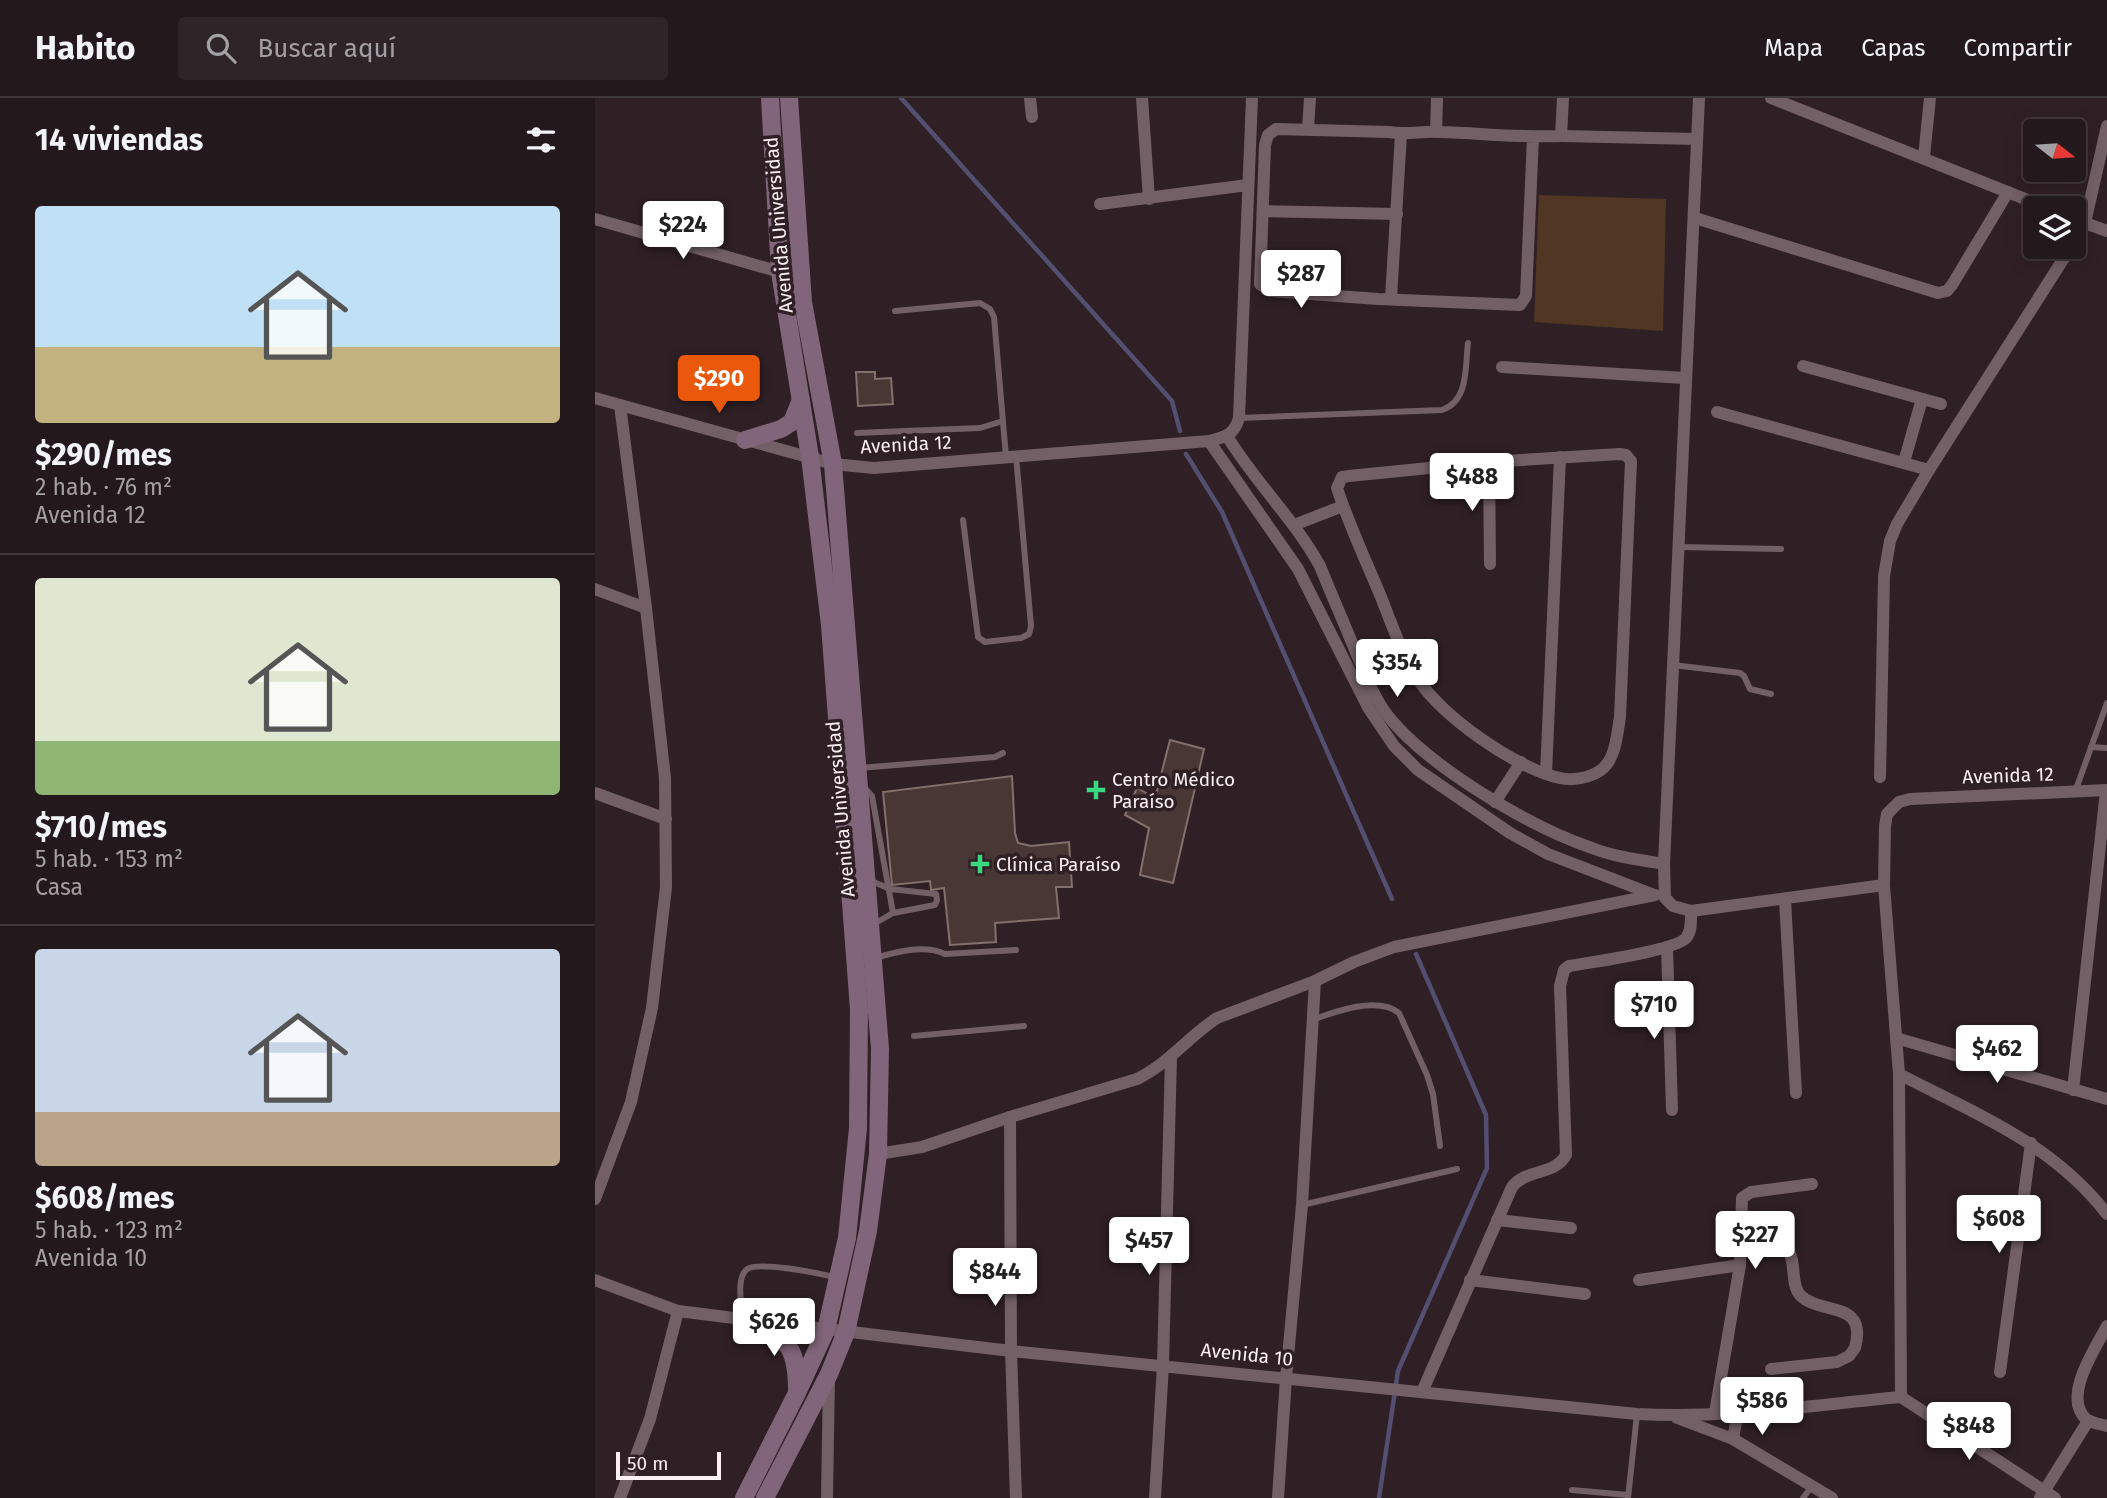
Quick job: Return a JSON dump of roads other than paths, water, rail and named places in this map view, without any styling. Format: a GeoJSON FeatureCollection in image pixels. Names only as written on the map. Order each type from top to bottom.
{"type":"FeatureCollection","features":[{"type":"Feature","properties":{"kind":"street","name":"Avenida Universidad"},"geometry":{"type":"LineString","coordinates":[[744,1498],[825,1329],[847,1238],[858,1128],[859,1009],[830,625],[810,457],[780,272],[770,98]]}},
{"type":"Feature","properties":{"kind":"street","name":"Avenida Universidad"},"geometry":{"type":"LineString","coordinates":[[765,1498],[829,1374],[846,1332],[868,1231],[878,1154],[880,1049],[833,464],[803,302],[789,98]]}},
{"type":"Feature","properties":{"kind":"street"},"geometry":{"type":"LineString","coordinates":[[1030,98],[1032,117]]}},
{"type":"Feature","properties":{"kind":"street"},"geometry":{"type":"LineString","coordinates":[[1142,98],[1149,199]]}},
{"type":"Feature","properties":{"kind":"street"},"geometry":{"type":"LineString","coordinates":[[1252,98],[1239,418],[1233,433],[1227,436],[1247,468],[1294,525],[1320,566],[1373,691],[1387,715],[1436,761],[1495,802],[1589,848],[1615,856],[1664,864]]}},
{"type":"Feature","properties":{"kind":"street"},"geometry":{"type":"LineString","coordinates":[[1308,129],[1310,98]]}},
{"type":"Feature","properties":{"kind":"street"},"geometry":{"type":"LineString","coordinates":[[1436,132],[1437,98]]}},
{"type":"Feature","properties":{"kind":"street"},"geometry":{"type":"LineString","coordinates":[[1562,136],[1563,98]]}},
{"type":"Feature","properties":{"kind":"street"},"geometry":{"type":"LineString","coordinates":[[1660,896],[1674,665],[1699,98]]}},
{"type":"Feature","properties":{"kind":"street"},"geometry":{"type":"LineString","coordinates":[[1771,98],[2023,198]]}},
{"type":"Feature","properties":{"kind":"street"},"geometry":{"type":"LineString","coordinates":[[1924,157],[1930,98]]}},
{"type":"Feature","properties":{"kind":"street"},"geometry":{"type":"LineString","coordinates":[[2086,200],[2107,126]]}},
{"type":"Feature","properties":{"kind":"street"},"geometry":{"type":"LineString","coordinates":[[1533,137],[1524,301],[1515,306],[1270,291],[1260,284],[1265,145],[1268,135],[1276,129],[1697,139]]}},
{"type":"Feature","properties":{"kind":"street"},"geometry":{"type":"LineString","coordinates":[[1391,299],[1401,134]]}},
{"type":"Feature","properties":{"kind":"street"},"geometry":{"type":"LineString","coordinates":[[1100,204],[1248,185]]}},
{"type":"Feature","properties":{"kind":"street"},"geometry":{"type":"LineString","coordinates":[[1695,218],[1938,293],[1947,291],[1952,285],[2008,192]]}},
{"type":"Feature","properties":{"kind":"street"},"geometry":{"type":"LineString","coordinates":[[1263,211],[1397,214]]}},
{"type":"Feature","properties":{"kind":"street"},"geometry":{"type":"LineString","coordinates":[[595,219],[780,272]]}},
{"type":"Feature","properties":{"kind":"street"},"geometry":{"type":"LineString","coordinates":[[2086,223],[2107,231]]}},
{"type":"Feature","properties":{"kind":"street"},"geometry":{"type":"LineString","coordinates":[[1880,777],[1884,589],[1887,554],[1897,524],[2063,259]]}},
{"type":"Feature","properties":{"kind":"street"},"geometry":{"type":"LineString","coordinates":[[1803,366],[1941,404]]}},
{"type":"Feature","properties":{"kind":"street"},"geometry":{"type":"LineString","coordinates":[[1502,367],[1685,378]]}},
{"type":"Feature","properties":{"kind":"street","name":"Avenida 12"},"geometry":{"type":"LineString","coordinates":[[595,398],[833,464],[874,468],[1209,441],[1227,436]]}},
{"type":"Feature","properties":{"kind":"street"},"geometry":{"type":"LineString","coordinates":[[1904,462],[1923,398]]}},
{"type":"Feature","properties":{"kind":"street"},"geometry":{"type":"LineString","coordinates":[[745,440],[781,429],[792,422],[801,400]]}},
{"type":"Feature","properties":{"kind":"street"},"geometry":{"type":"LineString","coordinates":[[595,1199],[631,1102],[652,1008],[666,887],[665,778],[620,405]]}},
{"type":"Feature","properties":{"kind":"street"},"geometry":{"type":"LineString","coordinates":[[1717,412],[1929,470]]}},
{"type":"Feature","properties":{"kind":"street"},"geometry":{"type":"LineString","coordinates":[[1209,441],[1299,569],[1369,709],[1394,746],[1418,769],[1510,833],[1558,858],[1660,896],[1673,906],[1691,911],[1884,885],[1899,1074],[1901,1397],[2046,1496],[2088,1421]]}},
{"type":"Feature","properties":{"kind":"street"},"geometry":{"type":"LineString","coordinates":[[1620,454],[1626,455],[1631,461],[1618,730],[1609,761],[1600,772],[1574,779],[1560,779],[1546,774],[1521,762],[1450,716],[1433,700],[1405,657],[1337,488],[1342,477],[1489,462],[1620,454]]}},
{"type":"Feature","properties":{"kind":"street"},"geometry":{"type":"LineString","coordinates":[[1546,774],[1560,457]]}},
{"type":"Feature","properties":{"kind":"street"},"geometry":{"type":"LineString","coordinates":[[1489,462],[1490,564]]}},
{"type":"Feature","properties":{"kind":"street"},"geometry":{"type":"LineString","coordinates":[[1294,525],[1343,506]]}},
{"type":"Feature","properties":{"kind":"street"},"geometry":{"type":"LineString","coordinates":[[595,589],[646,608]]}},
{"type":"Feature","properties":{"kind":"street"},"geometry":{"type":"LineString","coordinates":[[1495,802],[1521,762]]}},
{"type":"Feature","properties":{"kind":"street"},"geometry":{"type":"LineString","coordinates":[[2073,1090],[2107,790]]}},
{"type":"Feature","properties":{"kind":"street","name":"Avenida 12"},"geometry":{"type":"LineString","coordinates":[[1884,885],[1887,814],[1899,802],[1910,799],[2107,790]]}},
{"type":"Feature","properties":{"kind":"street"},"geometry":{"type":"LineString","coordinates":[[595,793],[666,819]]}},
{"type":"Feature","properties":{"kind":"street"},"geometry":{"type":"LineString","coordinates":[[878,1154],[922,1147],[1137,1079],[1154,1071],[1217,1018],[1315,981],[1394,947],[1660,896]]}},
{"type":"Feature","properties":{"kind":"street"},"geometry":{"type":"LineString","coordinates":[[1785,900],[1796,1093]]}},
{"type":"Feature","properties":{"kind":"street"},"geometry":{"type":"LineString","coordinates":[[1422,1392],[1497,1220],[1517,1181],[1558,1167],[1566,1155],[1560,986],[1564,970],[1569,966],[1667,947],[1688,936],[1691,911]]}},
{"type":"Feature","properties":{"kind":"street"},"geometry":{"type":"LineString","coordinates":[[1667,947],[1672,1110]]}},
{"type":"Feature","properties":{"kind":"street"},"geometry":{"type":"LineString","coordinates":[[1278,1498],[1302,1205],[1315,981]]}},
{"type":"Feature","properties":{"kind":"street"},"geometry":{"type":"LineString","coordinates":[[1896,1038],[2107,1099]]}},
{"type":"Feature","properties":{"kind":"street"},"geometry":{"type":"LineString","coordinates":[[1155,1498],[1163,1364],[1171,1057]]}},
{"type":"Feature","properties":{"kind":"street"},"geometry":{"type":"LineString","coordinates":[[1899,1074],[2031,1143],[2077,1179],[2107,1214]]}},
{"type":"Feature","properties":{"kind":"street"},"geometry":{"type":"LineString","coordinates":[[1010,1117],[1011,1351],[1016,1498]]}},
{"type":"Feature","properties":{"kind":"street"},"geometry":{"type":"LineString","coordinates":[[2000,1373],[2031,1143]]}},
{"type":"Feature","properties":{"kind":"street"},"geometry":{"type":"LineString","coordinates":[[1715,1413],[1739,1265],[1744,1195],[1812,1184]]}},
{"type":"Feature","properties":{"kind":"street"},"geometry":{"type":"LineString","coordinates":[[1497,1220],[1571,1228]]}},
{"type":"Feature","properties":{"kind":"street"},"geometry":{"type":"LineString","coordinates":[[1742,1241],[1775,1243],[1787,1248],[1794,1263],[1796,1289],[1801,1296],[1842,1312],[1850,1317],[1856,1328],[1854,1348],[1843,1360],[1771,1369]]}},
{"type":"Feature","properties":{"kind":"street"},"geometry":{"type":"LineString","coordinates":[[1639,1280],[1739,1265]]}},
{"type":"Feature","properties":{"kind":"street","name":"Avenida 10"},"geometry":{"type":"LineString","coordinates":[[595,1280],[678,1311],[1011,1351],[1163,1364],[1637,1414],[1672,1416],[1901,1397]]}},
{"type":"Feature","properties":{"kind":"street"},"geometry":{"type":"LineString","coordinates":[[1471,1280],[1585,1294]]}},
{"type":"Feature","properties":{"kind":"street"},"geometry":{"type":"LineString","coordinates":[[620,1498],[650,1419],[678,1311]]}},
{"type":"Feature","properties":{"kind":"street"},"geometry":{"type":"LineString","coordinates":[[749,1320],[777,1332],[788,1343],[797,1370],[797,1392]]}},
{"type":"Feature","properties":{"kind":"street"},"geometry":{"type":"LineString","coordinates":[[2107,1326],[2078,1388],[2079,1410],[2088,1421],[2107,1426]]}},
{"type":"Feature","properties":{"kind":"street"},"geometry":{"type":"LineString","coordinates":[[827,1498],[829,1374]]}},
{"type":"Feature","properties":{"kind":"street"},"geometry":{"type":"LineString","coordinates":[[1733,1439],[1738,1411]]}},
{"type":"Feature","properties":{"kind":"street"},"geometry":{"type":"LineString","coordinates":[[1672,1416],[1733,1439],[1832,1498]]}},
{"type":"Feature","properties":{"kind":"lane"},"geometry":{"type":"LineString","coordinates":[[895,311],[980,303],[995,317],[1003,421],[1011,456],[1031,626],[1029,634],[1021,638],[985,642],[978,637],[963,520]]}},
{"type":"Feature","properties":{"kind":"lane"},"geometry":{"type":"LineString","coordinates":[[1239,418],[1442,410],[1452,407],[1458,401],[1463,388],[1468,343]]}},
{"type":"Feature","properties":{"kind":"lane"},"geometry":{"type":"LineString","coordinates":[[857,433],[980,428],[1003,421]]}},
{"type":"Feature","properties":{"kind":"lane"},"geometry":{"type":"LineString","coordinates":[[1678,547],[1781,548]]}},
{"type":"Feature","properties":{"kind":"lane"},"geometry":{"type":"LineString","coordinates":[[1674,665],[1740,673],[1750,690],[1771,694]]}},
{"type":"Feature","properties":{"kind":"lane"},"geometry":{"type":"LineString","coordinates":[[2075,792],[2107,702]]}},
{"type":"Feature","properties":{"kind":"lane"},"geometry":{"type":"LineString","coordinates":[[2091,747],[2107,748]]}},
{"type":"Feature","properties":{"kind":"lane"},"geometry":{"type":"LineString","coordinates":[[893,913],[872,796],[858,775],[894,764],[900,766],[995,757],[1003,753]]}},
{"type":"Feature","properties":{"kind":"lane"},"geometry":{"type":"LineString","coordinates":[[868,879],[890,889],[936,894],[937,900],[935,905],[893,913],[871,925]]}},
{"type":"Feature","properties":{"kind":"lane"},"geometry":{"type":"LineString","coordinates":[[873,958],[925,949],[945,954],[1016,950]]}},
{"type":"Feature","properties":{"kind":"lane"},"geometry":{"type":"LineString","coordinates":[[1312,1020],[1371,1004],[1392,1007],[1399,1013],[1433,1094],[1440,1146]]}},
{"type":"Feature","properties":{"kind":"lane"},"geometry":{"type":"LineString","coordinates":[[913,1036],[1024,1026]]}},
{"type":"Feature","properties":{"kind":"lane"},"geometry":{"type":"LineString","coordinates":[[1302,1205],[1457,1169]]}},
{"type":"Feature","properties":{"kind":"lane"},"geometry":{"type":"LineString","coordinates":[[749,1320],[741,1280],[746,1270],[751,1267],[788,1268],[838,1278]]}},
{"type":"Feature","properties":{"kind":"lane"},"geometry":{"type":"LineString","coordinates":[[1572,1490],[1628,1497],[1637,1414]]}},
{"type":"Feature","properties":{"kind":"lane"},"geometry":{"type":"LineString","coordinates":[[1803,1498],[1811,1486]]}},
{"type":"Feature","properties":{"kind":"waterway"},"geometry":{"type":"LineString","coordinates":[[901,98],[1172,401],[1180,431]]}},
{"type":"Feature","properties":{"kind":"waterway"},"geometry":{"type":"LineString","coordinates":[[1186,454],[1222,512],[1392,899]]}},
{"type":"Feature","properties":{"kind":"waterway"},"geometry":{"type":"LineString","coordinates":[[1379,1498],[1398,1371],[1487,1168],[1486,1115],[1416,954]]}},
{"type":"Feature","properties":{"kind":"place","name":"Centro Médico Paraíso"},"geometry":{"type":"Point","coordinates":[1096,790]}},
{"type":"Feature","properties":{"kind":"place","name":"Clínica Paraíso"},"geometry":{"type":"Point","coordinates":[980,864]}}]}
